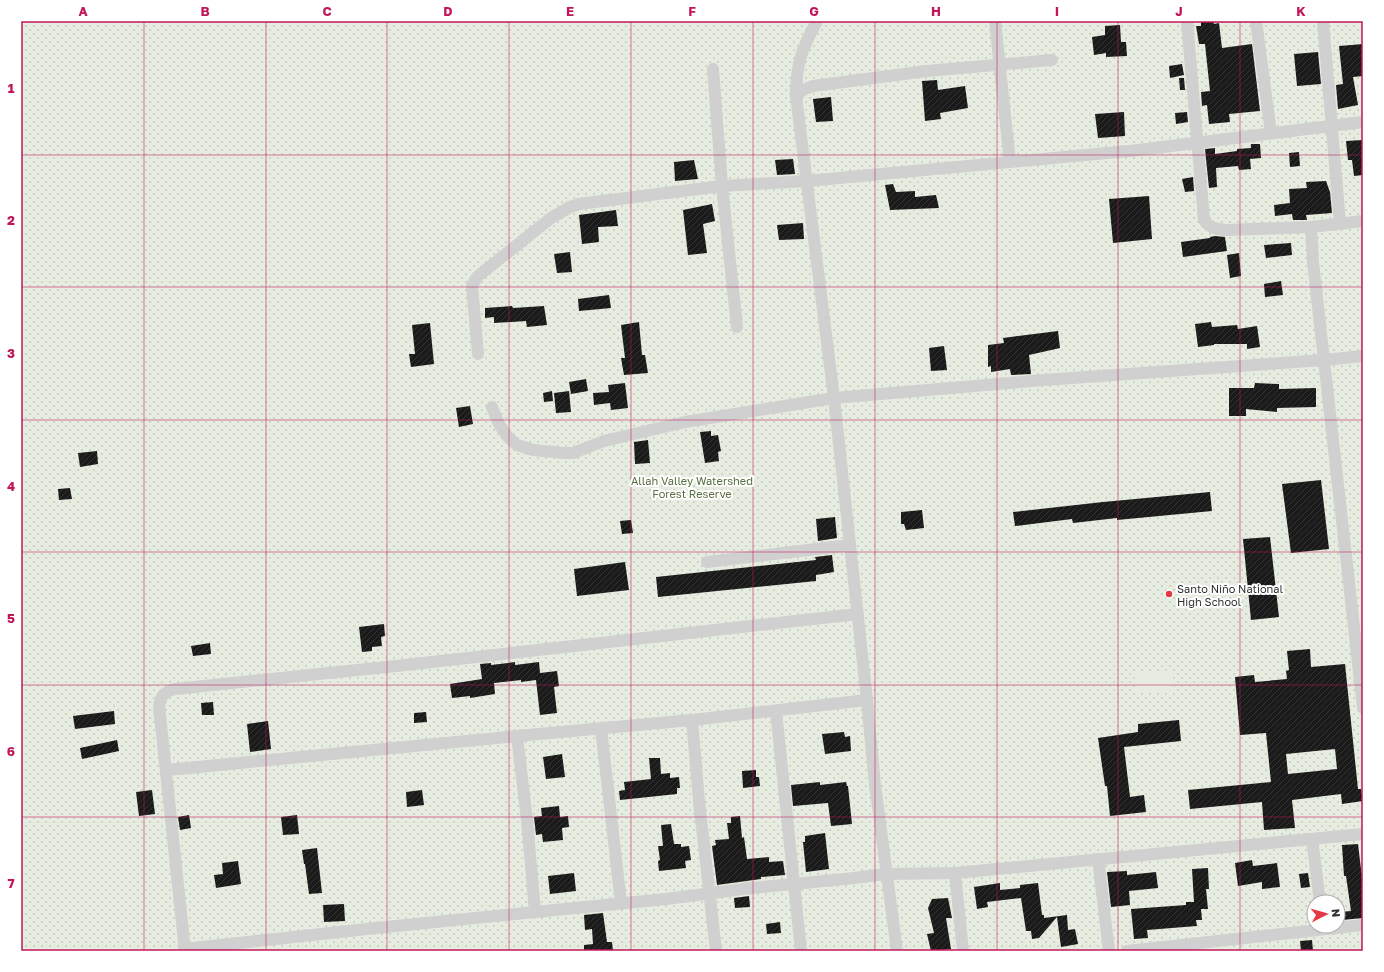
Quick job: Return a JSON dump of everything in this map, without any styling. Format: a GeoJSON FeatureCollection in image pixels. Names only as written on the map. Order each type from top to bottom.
{"type":"FeatureCollection","features":[{"type":"Feature","properties":{"kind":"street"},"geometry":{"type":"LineString","coordinates":[[817,21],[801,53],[797,67],[796,96],[834,398],[875,785],[897,951]]}},
{"type":"Feature","properties":{"kind":"street"},"geometry":{"type":"LineString","coordinates":[[995,21],[1010,162]]}},
{"type":"Feature","properties":{"kind":"street"},"geometry":{"type":"LineString","coordinates":[[1187,21],[1202,214],[1208,226],[1226,230],[1311,227],[1363,221]]}},
{"type":"Feature","properties":{"kind":"street"},"geometry":{"type":"LineString","coordinates":[[1256,21],[1271,134]]}},
{"type":"Feature","properties":{"kind":"street"},"geometry":{"type":"LineString","coordinates":[[1323,21],[1333,126],[1340,224]]}},
{"type":"Feature","properties":{"kind":"street"},"geometry":{"type":"LineString","coordinates":[[796,96],[803,90],[813,86],[927,71],[1052,60]]}},
{"type":"Feature","properties":{"kind":"street"},"geometry":{"type":"LineString","coordinates":[[713,69],[722,186],[737,326]]}},
{"type":"Feature","properties":{"kind":"street"},"geometry":{"type":"LineString","coordinates":[[478,354],[472,286],[474,281],[551,218],[570,207],[579,204],[722,186],[807,181],[1138,150],[1363,122]]}},
{"type":"Feature","properties":{"kind":"street"},"geometry":{"type":"LineString","coordinates":[[1311,227],[1313,262],[1363,708]]}},
{"type":"Feature","properties":{"kind":"street"},"geometry":{"type":"LineString","coordinates":[[492,408],[499,424],[507,436],[517,445],[533,450],[564,454],[573,453],[604,441],[626,435],[685,422],[834,398],[1044,380],[1363,356]]}},
{"type":"Feature","properties":{"kind":"street"},"geometry":{"type":"LineString","coordinates":[[707,562],[850,545]]}},
{"type":"Feature","properties":{"kind":"street"},"geometry":{"type":"LineString","coordinates":[[858,614],[396,666],[175,689],[165,692],[161,697],[159,706],[185,950],[275,945],[376,928],[887,874],[955,873],[1363,834]]}},
{"type":"Feature","properties":{"kind":"street"},"geometry":{"type":"LineString","coordinates":[[167,770],[692,720],[867,700]]}},
{"type":"Feature","properties":{"kind":"street"},"geometry":{"type":"LineString","coordinates":[[776,711],[801,951]]}},
{"type":"Feature","properties":{"kind":"street"},"geometry":{"type":"LineString","coordinates":[[692,720],[699,801],[716,951]]}},
{"type":"Feature","properties":{"kind":"street"},"geometry":{"type":"LineString","coordinates":[[601,728],[620,903]]}},
{"type":"Feature","properties":{"kind":"street"},"geometry":{"type":"LineString","coordinates":[[517,736],[527,820],[535,912]]}},
{"type":"Feature","properties":{"kind":"street"},"geometry":{"type":"LineString","coordinates":[[1312,838],[1319,894]]}},
{"type":"Feature","properties":{"kind":"street"},"geometry":{"type":"LineString","coordinates":[[1098,859],[1108,951]]}},
{"type":"Feature","properties":{"kind":"street"},"geometry":{"type":"LineString","coordinates":[[955,873],[963,951]]}},
{"type":"Feature","properties":{"kind":"street"},"geometry":{"type":"LineString","coordinates":[[1346,927],[1363,926]]}},
{"type":"Feature","properties":{"kind":"street"},"geometry":{"type":"LineString","coordinates":[[1127,951],[1306,930]]}},
{"type":"Feature","properties":{"kind":"green space","name":"Allah Valley Watershed Forest Reserve"},"geometry":{"type":"Polygon","coordinates":[[[21,21],[1363,21],[1363,951],[21,951],[21,21]]]}},
{"type":"Feature","properties":{"kind":"green space"},"geometry":{"type":"Polygon","coordinates":[[[1173,670],[1174,690],[1136,693],[1134,673],[1173,670]]]}},
{"type":"Feature","properties":{"kind":"building"},"geometry":{"type":"Polygon","coordinates":[[[1201,21],[1213,21],[1214,24],[1219,23],[1222,48],[1252,44],[1260,111],[1229,114],[1230,122],[1209,124],[1207,105],[1202,106],[1201,92],[1210,91],[1205,44],[1199,44],[1196,26],[1201,26],[1201,21]]]}},
{"type":"Feature","properties":{"kind":"building"},"geometry":{"type":"Polygon","coordinates":[[[1120,25],[1121,42],[1126,42],[1127,56],[1106,57],[1106,53],[1094,55],[1092,37],[1105,35],[1105,26],[1120,25]]]}},
{"type":"Feature","properties":{"kind":"building"},"geometry":{"type":"Polygon","coordinates":[[[1363,44],[1363,76],[1353,77],[1358,105],[1338,109],[1336,85],[1343,84],[1339,46],[1363,44]]]}},
{"type":"Feature","properties":{"kind":"building"},"geometry":{"type":"Polygon","coordinates":[[[1318,52],[1321,84],[1297,86],[1294,54],[1318,52]]]}},
{"type":"Feature","properties":{"kind":"building"},"geometry":{"type":"Polygon","coordinates":[[[1182,64],[1184,75],[1170,78],[1169,66],[1182,64]]]}},
{"type":"Feature","properties":{"kind":"building"},"geometry":{"type":"Polygon","coordinates":[[[1179,78],[1184,78],[1185,90],[1180,90],[1179,78]]]}},
{"type":"Feature","properties":{"kind":"building"},"geometry":{"type":"Polygon","coordinates":[[[937,80],[938,90],[965,86],[968,108],[940,113],[941,119],[925,121],[922,81],[937,80]]]}},
{"type":"Feature","properties":{"kind":"building"},"geometry":{"type":"Polygon","coordinates":[[[831,97],[833,121],[816,122],[813,99],[831,97]]]}},
{"type":"Feature","properties":{"kind":"building"},"geometry":{"type":"Polygon","coordinates":[[[1124,112],[1125,136],[1098,138],[1095,114],[1124,112]]]}},
{"type":"Feature","properties":{"kind":"building"},"geometry":{"type":"Polygon","coordinates":[[[1187,112],[1188,122],[1176,124],[1175,113],[1187,112]]]}},
{"type":"Feature","properties":{"kind":"building"},"geometry":{"type":"Polygon","coordinates":[[[1363,140],[1363,175],[1354,176],[1352,160],[1348,160],[1346,141],[1363,140]]]}},
{"type":"Feature","properties":{"kind":"building"},"geometry":{"type":"Polygon","coordinates":[[[1251,144],[1260,144],[1261,158],[1250,159],[1251,169],[1239,170],[1238,166],[1216,168],[1217,187],[1209,188],[1205,149],[1215,148],[1215,154],[1237,151],[1237,149],[1251,148],[1251,144]]]}},
{"type":"Feature","properties":{"kind":"building"},"geometry":{"type":"Polygon","coordinates":[[[1299,152],[1300,166],[1290,167],[1289,153],[1299,152]]]}},
{"type":"Feature","properties":{"kind":"building"},"geometry":{"type":"Polygon","coordinates":[[[793,159],[795,174],[777,175],[775,160],[793,159]]]}},
{"type":"Feature","properties":{"kind":"building"},"geometry":{"type":"Polygon","coordinates":[[[694,160],[698,179],[675,181],[674,162],[694,160]]]}},
{"type":"Feature","properties":{"kind":"building"},"geometry":{"type":"Polygon","coordinates":[[[1193,177],[1194,191],[1185,192],[1182,179],[1193,177]]]}},
{"type":"Feature","properties":{"kind":"building"},"geometry":{"type":"Polygon","coordinates":[[[1326,181],[1330,192],[1332,213],[1306,215],[1307,220],[1293,220],[1292,214],[1275,216],[1274,205],[1290,203],[1289,189],[1307,188],[1306,182],[1326,181]]]}},
{"type":"Feature","properties":{"kind":"building"},"geometry":{"type":"Polygon","coordinates":[[[893,184],[896,192],[915,191],[915,197],[936,195],[939,208],[890,210],[885,185],[893,184]]]}},
{"type":"Feature","properties":{"kind":"building"},"geometry":{"type":"Polygon","coordinates":[[[1149,196],[1152,239],[1113,243],[1109,199],[1149,196]]]}},
{"type":"Feature","properties":{"kind":"building"},"geometry":{"type":"Polygon","coordinates":[[[712,204],[715,221],[703,224],[707,253],[688,255],[683,210],[712,204]]]}},
{"type":"Feature","properties":{"kind":"building"},"geometry":{"type":"Polygon","coordinates":[[[616,210],[618,226],[598,227],[599,242],[582,244],[579,215],[616,210]]]}},
{"type":"Feature","properties":{"kind":"building"},"geometry":{"type":"Polygon","coordinates":[[[803,223],[804,239],[779,240],[777,225],[803,223]]]}},
{"type":"Feature","properties":{"kind":"building"},"geometry":{"type":"Polygon","coordinates":[[[1215,236],[1225,237],[1227,251],[1183,257],[1181,242],[1215,236]]]}},
{"type":"Feature","properties":{"kind":"building"},"geometry":{"type":"Polygon","coordinates":[[[1291,243],[1292,255],[1266,258],[1264,245],[1291,243]]]}},
{"type":"Feature","properties":{"kind":"building"},"geometry":{"type":"Polygon","coordinates":[[[570,252],[572,272],[557,273],[554,254],[570,252]]]}},
{"type":"Feature","properties":{"kind":"building"},"geometry":{"type":"Polygon","coordinates":[[[1239,253],[1241,276],[1230,278],[1227,255],[1239,253]]]}},
{"type":"Feature","properties":{"kind":"building"},"geometry":{"type":"Polygon","coordinates":[[[1281,281],[1283,295],[1265,297],[1264,284],[1281,281]]]}},
{"type":"Feature","properties":{"kind":"building"},"geometry":{"type":"Polygon","coordinates":[[[609,295],[611,308],[579,311],[578,299],[609,295]]]}},
{"type":"Feature","properties":{"kind":"building"},"geometry":{"type":"Polygon","coordinates":[[[512,306],[513,308],[544,306],[547,325],[527,327],[526,321],[494,323],[494,317],[485,318],[485,308],[512,306]]]}},
{"type":"Feature","properties":{"kind":"building"},"geometry":{"type":"Polygon","coordinates":[[[639,322],[642,355],[645,355],[648,373],[624,375],[621,358],[625,358],[621,325],[639,322]]]}},
{"type":"Feature","properties":{"kind":"building"},"geometry":{"type":"Polygon","coordinates":[[[1211,322],[1212,327],[1237,325],[1238,329],[1257,326],[1260,347],[1247,349],[1247,344],[1214,344],[1198,347],[1195,324],[1211,322]]]}},
{"type":"Feature","properties":{"kind":"building"},"geometry":{"type":"Polygon","coordinates":[[[430,323],[434,364],[411,367],[409,354],[415,354],[412,325],[430,323]]]}},
{"type":"Feature","properties":{"kind":"building"},"geometry":{"type":"Polygon","coordinates":[[[1058,331],[1060,348],[1029,355],[1031,374],[1011,375],[1010,369],[991,372],[991,366],[988,367],[988,345],[1004,343],[1003,338],[1058,331]]]}},
{"type":"Feature","properties":{"kind":"building"},"geometry":{"type":"Polygon","coordinates":[[[944,346],[947,370],[931,371],[929,348],[944,346]]]}},
{"type":"Feature","properties":{"kind":"building"},"geometry":{"type":"Polygon","coordinates":[[[586,379],[588,391],[571,394],[569,382],[586,379]]]}},
{"type":"Feature","properties":{"kind":"building"},"geometry":{"type":"Polygon","coordinates":[[[625,383],[628,408],[611,410],[610,403],[594,405],[593,393],[609,392],[608,385],[625,383]]]}},
{"type":"Feature","properties":{"kind":"building"},"geometry":{"type":"Polygon","coordinates":[[[1255,383],[1279,384],[1279,389],[1316,388],[1316,407],[1277,408],[1277,412],[1246,409],[1246,416],[1229,416],[1229,388],[1254,388],[1255,383]]]}},
{"type":"Feature","properties":{"kind":"building"},"geometry":{"type":"Polygon","coordinates":[[[552,391],[553,401],[544,402],[543,393],[552,391]]]}},
{"type":"Feature","properties":{"kind":"building"},"geometry":{"type":"Polygon","coordinates":[[[569,391],[571,412],[556,413],[554,393],[569,391]]]}},
{"type":"Feature","properties":{"kind":"building"},"geometry":{"type":"Polygon","coordinates":[[[470,406],[473,424],[459,427],[456,408],[470,406]]]}},
{"type":"Feature","properties":{"kind":"building"},"geometry":{"type":"Polygon","coordinates":[[[711,431],[711,436],[718,435],[721,451],[718,452],[719,461],[705,463],[700,432],[711,431]]]}},
{"type":"Feature","properties":{"kind":"building"},"geometry":{"type":"Polygon","coordinates":[[[648,440],[650,463],[635,464],[634,442],[648,440]]]}},
{"type":"Feature","properties":{"kind":"building"},"geometry":{"type":"Polygon","coordinates":[[[97,451],[98,464],[80,467],[78,453],[97,451]]]}},
{"type":"Feature","properties":{"kind":"building"},"geometry":{"type":"Polygon","coordinates":[[[1321,480],[1329,549],[1291,553],[1282,484],[1321,480]]]}},
{"type":"Feature","properties":{"kind":"building"},"geometry":{"type":"Polygon","coordinates":[[[70,488],[72,499],[59,500],[58,489],[70,488]]]}},
{"type":"Feature","properties":{"kind":"building"},"geometry":{"type":"Polygon","coordinates":[[[1210,492],[1212,511],[1073,523],[1072,519],[1015,526],[1013,512],[1103,502],[1210,492]]]}},
{"type":"Feature","properties":{"kind":"building"},"geometry":{"type":"Polygon","coordinates":[[[922,510],[924,528],[906,530],[904,524],[901,524],[901,512],[922,510]]]}},
{"type":"Feature","properties":{"kind":"building"},"geometry":{"type":"Polygon","coordinates":[[[835,517],[837,538],[818,541],[816,519],[835,517]]]}},
{"type":"Feature","properties":{"kind":"building"},"geometry":{"type":"Polygon","coordinates":[[[631,520],[633,533],[622,534],[620,521],[631,520]]]}},
{"type":"Feature","properties":{"kind":"building"},"geometry":{"type":"Polygon","coordinates":[[[1270,537],[1279,617],[1251,620],[1243,539],[1270,537]]]}},
{"type":"Feature","properties":{"kind":"building"},"geometry":{"type":"Polygon","coordinates":[[[832,555],[834,572],[816,575],[816,581],[658,597],[656,577],[816,560],[815,557],[832,555]]]}},
{"type":"Feature","properties":{"kind":"building"},"geometry":{"type":"Polygon","coordinates":[[[625,562],[629,590],[577,596],[574,569],[625,562]]]}},
{"type":"Feature","properties":{"kind":"building"},"geometry":{"type":"Polygon","coordinates":[[[384,624],[385,636],[381,637],[382,646],[372,647],[372,651],[362,652],[359,627],[384,624]]]}},
{"type":"Feature","properties":{"kind":"building"},"geometry":{"type":"Polygon","coordinates":[[[210,643],[211,654],[193,656],[191,646],[210,643]]]}},
{"type":"Feature","properties":{"kind":"building"},"geometry":{"type":"Polygon","coordinates":[[[1310,649],[1311,667],[1345,664],[1358,789],[1361,789],[1363,801],[1342,804],[1341,794],[1292,800],[1295,828],[1264,830],[1262,802],[1190,809],[1188,790],[1271,782],[1266,733],[1240,735],[1235,677],[1254,675],[1255,682],[1287,679],[1286,671],[1289,670],[1287,651],[1310,649]],[[1335,749],[1286,754],[1288,774],[1337,769],[1335,749]]]}},
{"type":"Feature","properties":{"kind":"building"},"geometry":{"type":"Polygon","coordinates":[[[515,662],[515,665],[539,662],[540,673],[557,671],[559,686],[554,687],[557,713],[540,715],[536,680],[494,683],[495,694],[470,698],[470,696],[452,698],[450,684],[482,679],[480,664],[491,663],[491,665],[515,662]]]}},
{"type":"Feature","properties":{"kind":"building"},"geometry":{"type":"Polygon","coordinates":[[[213,702],[214,715],[202,715],[201,703],[213,702]]]}},
{"type":"Feature","properties":{"kind":"building"},"geometry":{"type":"Polygon","coordinates":[[[114,711],[115,724],[75,729],[73,716],[114,711]]]}},
{"type":"Feature","properties":{"kind":"building"},"geometry":{"type":"Polygon","coordinates":[[[426,712],[427,722],[414,723],[414,713],[426,712]]]}},
{"type":"Feature","properties":{"kind":"building"},"geometry":{"type":"Polygon","coordinates":[[[1179,720],[1181,741],[1124,747],[1130,797],[1144,795],[1146,812],[1110,816],[1107,786],[1105,786],[1098,738],[1138,732],[1138,724],[1179,720]]]}},
{"type":"Feature","properties":{"kind":"building"},"geometry":{"type":"Polygon","coordinates":[[[268,721],[271,749],[250,752],[247,724],[268,721]]]}},
{"type":"Feature","properties":{"kind":"building"},"geometry":{"type":"Polygon","coordinates":[[[844,732],[845,737],[850,736],[851,751],[825,754],[822,734],[844,732]]]}},
{"type":"Feature","properties":{"kind":"building"},"geometry":{"type":"Polygon","coordinates":[[[117,740],[119,751],[82,759],[80,748],[117,740]]]}},
{"type":"Feature","properties":{"kind":"building"},"geometry":{"type":"Polygon","coordinates":[[[562,754],[565,777],[546,779],[543,757],[562,754]]]}},
{"type":"Feature","properties":{"kind":"building"},"geometry":{"type":"Polygon","coordinates":[[[649,758],[660,758],[661,774],[670,773],[670,778],[679,777],[680,788],[677,788],[677,794],[620,800],[619,791],[625,790],[624,782],[651,779],[649,758]]]}},
{"type":"Feature","properties":{"kind":"building"},"geometry":{"type":"Polygon","coordinates":[[[756,770],[756,777],[759,777],[760,786],[743,788],[742,771],[756,770]]]}},
{"type":"Feature","properties":{"kind":"building"},"geometry":{"type":"Polygon","coordinates":[[[820,782],[820,785],[846,782],[848,786],[852,824],[831,826],[828,803],[793,806],[791,785],[820,782]]]}},
{"type":"Feature","properties":{"kind":"building"},"geometry":{"type":"Polygon","coordinates":[[[152,790],[155,814],[139,816],[136,792],[152,790]]]}},
{"type":"Feature","properties":{"kind":"building"},"geometry":{"type":"Polygon","coordinates":[[[422,790],[424,805],[407,807],[406,792],[422,790]]]}},
{"type":"Feature","properties":{"kind":"building"},"geometry":{"type":"Polygon","coordinates":[[[559,806],[560,817],[568,816],[569,827],[562,828],[563,840],[543,842],[542,834],[536,835],[534,817],[542,816],[541,808],[559,806]]]}},
{"type":"Feature","properties":{"kind":"building"},"geometry":{"type":"Polygon","coordinates":[[[189,815],[191,828],[180,830],[178,817],[189,815]]]}},
{"type":"Feature","properties":{"kind":"building"},"geometry":{"type":"Polygon","coordinates":[[[297,815],[299,834],[283,835],[281,817],[297,815]]]}},
{"type":"Feature","properties":{"kind":"building"},"geometry":{"type":"Polygon","coordinates":[[[740,816],[742,838],[744,837],[747,859],[769,857],[769,862],[783,861],[785,875],[761,877],[761,879],[717,885],[712,846],[716,845],[715,840],[729,839],[727,823],[731,823],[731,817],[740,816]]]}},
{"type":"Feature","properties":{"kind":"building"},"geometry":{"type":"Polygon","coordinates":[[[671,824],[674,844],[681,844],[681,847],[689,846],[691,860],[685,861],[686,868],[659,871],[658,861],[660,860],[658,846],[663,846],[661,825],[671,824]]]}},
{"type":"Feature","properties":{"kind":"building"},"geometry":{"type":"Polygon","coordinates":[[[825,833],[829,869],[806,872],[803,842],[805,842],[805,836],[825,833]]]}},
{"type":"Feature","properties":{"kind":"building"},"geometry":{"type":"Polygon","coordinates":[[[1358,844],[1363,886],[1363,918],[1346,920],[1346,912],[1351,911],[1346,876],[1344,876],[1342,845],[1358,844]]]}},
{"type":"Feature","properties":{"kind":"building"},"geometry":{"type":"Polygon","coordinates":[[[317,848],[322,893],[309,894],[302,850],[317,848]]]}},
{"type":"Feature","properties":{"kind":"building"},"geometry":{"type":"Polygon","coordinates":[[[1252,860],[1253,866],[1277,863],[1280,887],[1262,889],[1262,882],[1238,886],[1235,863],[1252,860]]]}},
{"type":"Feature","properties":{"kind":"building"},"geometry":{"type":"Polygon","coordinates":[[[238,861],[241,884],[216,888],[214,875],[223,874],[222,863],[238,861]]]}},
{"type":"Feature","properties":{"kind":"building"},"geometry":{"type":"Polygon","coordinates":[[[1208,868],[1209,889],[1206,889],[1208,909],[1201,909],[1202,920],[1196,920],[1197,926],[1147,930],[1148,938],[1134,939],[1131,909],[1186,905],[1186,902],[1194,902],[1192,869],[1208,868]]]}},
{"type":"Feature","properties":{"kind":"building"},"geometry":{"type":"Polygon","coordinates":[[[1127,871],[1127,875],[1156,872],[1158,888],[1129,891],[1130,905],[1111,907],[1107,872],[1127,871]]]}},
{"type":"Feature","properties":{"kind":"building"},"geometry":{"type":"Polygon","coordinates":[[[574,873],[576,891],[550,894],[548,876],[574,873]]]}},
{"type":"Feature","properties":{"kind":"building"},"geometry":{"type":"Polygon","coordinates":[[[1308,873],[1310,887],[1301,888],[1299,874],[1308,873]]]}},
{"type":"Feature","properties":{"kind":"building"},"geometry":{"type":"Polygon","coordinates":[[[1000,883],[1000,890],[1020,888],[1020,885],[1038,883],[1042,915],[1044,915],[1044,918],[1067,915],[1068,930],[1075,929],[1078,944],[1061,947],[1057,917],[1039,938],[1032,939],[1031,931],[1026,931],[1021,898],[987,902],[988,907],[977,909],[974,887],[1000,883]]]}},
{"type":"Feature","properties":{"kind":"building"},"geometry":{"type":"Polygon","coordinates":[[[749,896],[750,907],[735,908],[734,898],[749,896]]]}},
{"type":"Feature","properties":{"kind":"building"},"geometry":{"type":"Polygon","coordinates":[[[948,898],[952,918],[946,918],[951,949],[931,951],[927,934],[934,933],[928,908],[932,899],[948,898]]]}},
{"type":"Feature","properties":{"kind":"building"},"geometry":{"type":"Polygon","coordinates":[[[344,904],[345,921],[324,922],[323,905],[344,904]]]}},
{"type":"Feature","properties":{"kind":"building"},"geometry":{"type":"Polygon","coordinates":[[[603,913],[607,942],[612,942],[613,951],[584,951],[584,945],[593,944],[592,929],[585,930],[584,915],[603,913]]]}},
{"type":"Feature","properties":{"kind":"building"},"geometry":{"type":"Polygon","coordinates":[[[780,922],[781,933],[767,934],[766,924],[780,922]]]}},
{"type":"Feature","properties":{"kind":"building"},"geometry":{"type":"Polygon","coordinates":[[[1312,940],[1313,951],[1301,951],[1300,941],[1312,940]]]}},
{"type":"Feature","properties":{"kind":"place","name":"Santo Niño National High School"},"geometry":{"type":"Point","coordinates":[1169,594]}}]}
